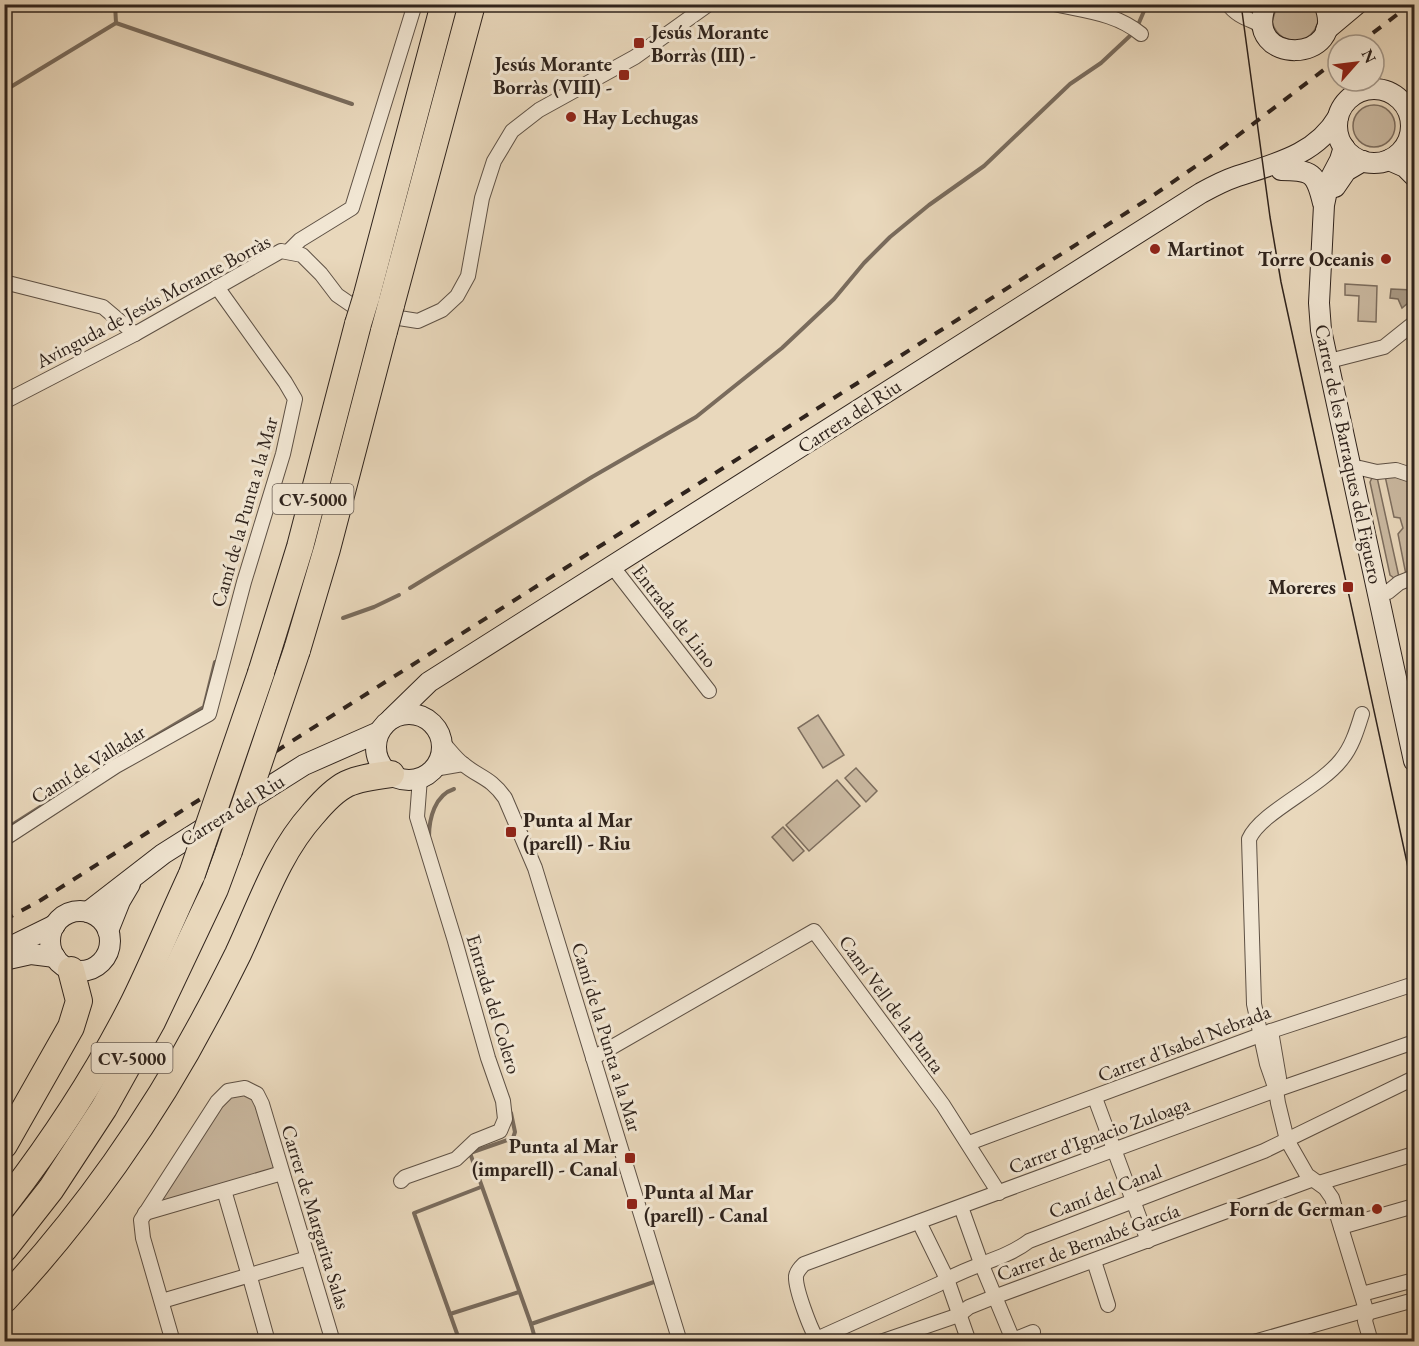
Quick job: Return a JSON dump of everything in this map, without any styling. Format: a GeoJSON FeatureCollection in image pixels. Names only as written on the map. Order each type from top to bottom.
{"type":"FeatureCollection","features":[{"type":"Feature","properties":{"kind":"highway","name":"CV-5000"},"geometry":{"type":"LineString","coordinates":[[4,1205],[30,1173],[84,1091],[130,1008],[192,874],[261,673],[300,547],[444,4]]}},
{"type":"Feature","properties":{"kind":"highway","name":"CV-5000"},"geometry":{"type":"LineString","coordinates":[[4,1249],[51,1189],[86,1135],[152,1022],[215,889],[297,650],[327,549],[472,4]]}},
{"type":"Feature","properties":{"kind":"highway"},"geometry":{"type":"LineString","coordinates":[[4,1300],[80,1211],[144,1121],[206,1017],[238,954],[274,871],[294,837],[335,791],[346,783],[385,768]]}},
{"type":"Feature","properties":{"kind":"highway"},"geometry":{"type":"LineString","coordinates":[[4,1145],[71,1027],[79,1001],[63,964]]}},
{"type":"Feature","properties":{"kind":"street"},"geometry":{"type":"LineString","coordinates":[[289,251],[300,240],[352,208],[415,4]]}},
{"type":"Feature","properties":{"kind":"street","name":"Avinguda de Jesús Morante Borràs"},"geometry":{"type":"LineString","coordinates":[[4,402],[135,334],[281,251],[302,255],[337,295],[353,306],[380,315],[418,321],[442,310],[457,296],[468,276],[482,198],[494,161],[512,131],[539,110],[636,57],[709,4]]}},
{"type":"Feature","properties":{"kind":"street"},"geometry":{"type":"LineString","coordinates":[[1054,4],[1109,15],[1141,34]]}},
{"type":"Feature","properties":{"kind":"street"},"geometry":{"type":"LineString","coordinates":[[1228,4],[1234,13],[1263,26]]}},
{"type":"Feature","properties":{"kind":"street"},"geometry":{"type":"LineString","coordinates":[[1244,4],[1261,4]]}},
{"type":"Feature","properties":{"kind":"street"},"geometry":{"type":"LineString","coordinates":[[1266,4],[1263,12],[1263,26],[1269,39],[1281,49],[1296,52],[1311,48],[1326,30],[1357,4]]}},
{"type":"Feature","properties":{"kind":"street"},"geometry":{"type":"LineString","coordinates":[[1324,4],[1327,16],[1326,30]]}},
{"type":"Feature","properties":{"kind":"street"},"geometry":{"type":"LineString","coordinates":[[1329,4],[1338,4]]}},
{"type":"Feature","properties":{"kind":"street"},"geometry":{"type":"LineString","coordinates":[[1374,88],[1405,95],[1412,128],[1399,154],[1377,163],[1355,158],[1343,146],[1337,128],[1338,117],[1350,97],[1374,88]]}},
{"type":"Feature","properties":{"kind":"street","name":"Carrera del Riu"},"geometry":{"type":"LineString","coordinates":[[88,912],[163,854],[303,765],[337,752],[385,725],[422,688],[450,669],[1201,193],[1230,178],[1283,162],[1304,151],[1328,132],[1338,117]]}},
{"type":"Feature","properties":{"kind":"street","name":"Carrera del Riu"},"geometry":{"type":"LineString","coordinates":[[1252,172],[1281,170],[1324,149],[1343,146]]}},
{"type":"Feature","properties":{"kind":"street","name":"Carrer de les Barraques del Figuero"},"geometry":{"type":"LineString","coordinates":[[1343,146],[1340,160],[1329,181],[1324,205],[1319,303],[1321,330],[1414,761]]}},
{"type":"Feature","properties":{"kind":"street"},"geometry":{"type":"LineString","coordinates":[[1389,160],[1405,167],[1414,176]]}},
{"type":"Feature","properties":{"kind":"street","name":"Carrer de les Barraques del Figuero"},"geometry":{"type":"LineString","coordinates":[[1363,161],[1346,171],[1334,191],[1329,306],[1337,359],[1413,706]]}},
{"type":"Feature","properties":{"kind":"street"},"geometry":{"type":"LineString","coordinates":[[1281,170],[1302,170],[1314,176],[1324,205]]}},
{"type":"Feature","properties":{"kind":"street"},"geometry":{"type":"LineString","coordinates":[[4,282],[103,307],[135,334]]}},
{"type":"Feature","properties":{"kind":"street","name":"Camí de la Punta a la Mar"},"geometry":{"type":"LineString","coordinates":[[193,723],[209,714],[244,582],[283,454],[295,399],[217,287]]}},
{"type":"Feature","properties":{"kind":"street"},"geometry":{"type":"LineString","coordinates":[[1337,359],[1384,346],[1414,324]]}},
{"type":"Feature","properties":{"kind":"street","name":"Carrer de les Barraques del Figuero"},"geometry":{"type":"LineString","coordinates":[[1360,468],[1377,472],[1396,470],[1414,476]]}},
{"type":"Feature","properties":{"kind":"street","name":"Entrada de Lino"},"geometry":{"type":"LineString","coordinates":[[612,566],[710,691]]}},
{"type":"Feature","properties":{"kind":"street","name":"Carrer de les Barraques del Figuero"},"geometry":{"type":"LineString","coordinates":[[1388,592],[1399,583],[1414,577]]}},
{"type":"Feature","properties":{"kind":"street","name":"Carrera del Riu"},"geometry":{"type":"LineString","coordinates":[[439,733],[430,713],[431,694],[435,685],[450,669]]}},
{"type":"Feature","properties":{"kind":"street"},"geometry":{"type":"LineString","coordinates":[[427,774],[441,757],[439,733],[417,714],[403,714],[385,725],[376,747],[385,768],[405,780],[427,774],[463,764]]}},
{"type":"Feature","properties":{"kind":"street"},"geometry":{"type":"LineString","coordinates":[[1362,714],[1348,749],[1340,762],[1309,789],[1257,826],[1250,839],[1254,1004],[1265,1033],[1280,1118],[1287,1140],[1315,1181],[1332,1198],[1362,1294],[1366,1312],[1365,1321],[1371,1341]]}},
{"type":"Feature","properties":{"kind":"street","name":"Camí de Valladar"},"geometry":{"type":"LineString","coordinates":[[4,839],[116,766],[193,723]]}},
{"type":"Feature","properties":{"kind":"street","name":"Camí de la Punta a la Mar"},"geometry":{"type":"LineString","coordinates":[[439,733],[463,764],[487,778],[505,798],[535,868],[680,1341]]}},
{"type":"Feature","properties":{"kind":"street","name":"Carrera del Riu"},"geometry":{"type":"LineString","coordinates":[[337,752],[358,753],[385,768]]}},
{"type":"Feature","properties":{"kind":"street","name":"Entrada del Colero"},"geometry":{"type":"LineString","coordinates":[[401,1181],[405,1177],[456,1159],[475,1141],[500,1131],[505,1119],[503,1101],[488,1058],[417,817],[427,774]]}},
{"type":"Feature","properties":{"kind":"street","name":"Carrera del Riu"},"geometry":{"type":"LineString","coordinates":[[108,930],[120,901],[134,878]]}},
{"type":"Feature","properties":{"kind":"street"},"geometry":{"type":"LineString","coordinates":[[4,950],[55,925],[73,912],[88,912],[100,919],[108,930],[109,947],[102,962],[87,970],[31,954],[4,960]]}},
{"type":"Feature","properties":{"kind":"street"},"geometry":{"type":"LineString","coordinates":[[55,925],[50,941],[63,964]]}},
{"type":"Feature","properties":{"kind":"street","name":"Camí Vell de la Punta"},"geometry":{"type":"LineString","coordinates":[[593,1058],[814,931],[969,1143],[999,1193]]}},
{"type":"Feature","properties":{"kind":"street","name":"Carrer d'Isabel Nebrada"},"geometry":{"type":"LineString","coordinates":[[969,1143],[1265,1033],[1414,984]]}},
{"type":"Feature","properties":{"kind":"street","name":"Carrer d'Ignacio Zuloaga"},"geometry":{"type":"LineString","coordinates":[[815,1341],[797,1287],[796,1277],[798,1269],[813,1260],[1276,1090],[1414,1042]]}},
{"type":"Feature","properties":{"kind":"street","name":"Camí del Canal"},"geometry":{"type":"LineString","coordinates":[[815,1341],[981,1263],[1019,1249],[1029,1241],[1264,1151],[1414,1078]]}},
{"type":"Feature","properties":{"kind":"street","name":"Carrer de Margarita Salas"},"geometry":{"type":"LineString","coordinates":[[145,1213],[222,1095],[236,1088],[245,1088],[257,1094],[262,1104],[333,1341]]}},
{"type":"Feature","properties":{"kind":"street"},"geometry":{"type":"LineString","coordinates":[[1095,1098],[1148,1241]]}},
{"type":"Feature","properties":{"kind":"street","name":"Carrer de Bernabé García"},"geometry":{"type":"LineString","coordinates":[[880,1341],[959,1315],[969,1307],[994,1297],[1315,1181],[1414,1154]]}},
{"type":"Feature","properties":{"kind":"street"},"geometry":{"type":"LineString","coordinates":[[173,1341],[141,1229],[141,1220],[145,1213],[282,1173]]}},
{"type":"Feature","properties":{"kind":"street"},"geometry":{"type":"LineString","coordinates":[[226,1197],[268,1341]]}},
{"type":"Feature","properties":{"kind":"street"},"geometry":{"type":"LineString","coordinates":[[1341,1227],[1414,1206]]}},
{"type":"Feature","properties":{"kind":"street"},"geometry":{"type":"LineString","coordinates":[[960,1207],[1013,1340],[1033,1332]]}},
{"type":"Feature","properties":{"kind":"street"},"geometry":{"type":"LineString","coordinates":[[919,1222],[947,1279],[969,1341]]}},
{"type":"Feature","properties":{"kind":"street"},"geometry":{"type":"LineString","coordinates":[[162,1301],[308,1258]]}},
{"type":"Feature","properties":{"kind":"street"},"geometry":{"type":"LineString","coordinates":[[1094,1261],[1108,1305]]}},
{"type":"Feature","properties":{"kind":"street"},"geometry":{"type":"LineString","coordinates":[[1362,1294],[1414,1280]]}},
{"type":"Feature","properties":{"kind":"street"},"geometry":{"type":"LineString","coordinates":[[1254,1341],[1414,1300]]}},
{"type":"Feature","properties":{"kind":"street"},"geometry":{"type":"LineString","coordinates":[[1366,1312],[1372,1318],[1379,1341]]}},
{"type":"Feature","properties":{"kind":"shaded area"},"geometry":{"type":"Polygon","coordinates":[[[1277,5],[1314,5],[1318,16],[1317,26],[1301,41],[1279,35],[1272,22],[1277,5]]]}},
{"type":"Feature","properties":{"kind":"shaded area"},"geometry":{"type":"Polygon","coordinates":[[[1374,105],[1389,111],[1395,126],[1389,141],[1374,147],[1359,141],[1353,126],[1359,111],[1374,105]]]}},
{"type":"Feature","properties":{"kind":"shaded area"},"geometry":{"type":"Polygon","coordinates":[[[1345,284],[1377,286],[1376,322],[1358,321],[1359,296],[1345,295],[1345,284]]]}},
{"type":"Feature","properties":{"kind":"shaded area"},"geometry":{"type":"Polygon","coordinates":[[[1391,289],[1413,290],[1414,298],[1402,308],[1398,299],[1390,298],[1391,289]]]}},
{"type":"Feature","properties":{"kind":"shaded area"},"geometry":{"type":"Polygon","coordinates":[[[1385,476],[1394,476],[1414,482],[1414,571],[1406,575],[1398,534],[1403,528],[1400,518],[1394,517],[1385,476]]]}},
{"type":"Feature","properties":{"kind":"shaded area"},"geometry":{"type":"Polygon","coordinates":[[[1377,477],[1399,577],[1394,578],[1390,575],[1370,482],[1372,478],[1377,477]]]}},
{"type":"Feature","properties":{"kind":"shaded area"},"geometry":{"type":"Polygon","coordinates":[[[818,715],[844,755],[823,768],[798,728],[818,715]]]}},
{"type":"Feature","properties":{"kind":"shaded area"},"geometry":{"type":"Polygon","coordinates":[[[856,768],[877,791],[866,802],[845,778],[856,768]]]}},
{"type":"Feature","properties":{"kind":"shaded area"},"geometry":{"type":"Polygon","coordinates":[[[837,780],[860,806],[809,851],[786,825],[837,780]]]}},
{"type":"Feature","properties":{"kind":"shaded area"},"geometry":{"type":"Polygon","coordinates":[[[783,827],[804,851],[793,861],[772,837],[783,827]]]}},
{"type":"Feature","properties":{"kind":"shaded area"},"geometry":{"type":"Polygon","coordinates":[[[241,1092],[253,1098],[275,1170],[163,1205],[158,1198],[225,1098],[241,1092]]]}},
{"type":"Feature","properties":{"kind":"waterway"},"geometry":{"type":"LineString","coordinates":[[115,4],[116,23],[352,104]]}},
{"type":"Feature","properties":{"kind":"waterway"},"geometry":{"type":"LineString","coordinates":[[1138,25],[1147,4]]}},
{"type":"Feature","properties":{"kind":"waterway"},"geometry":{"type":"LineString","coordinates":[[4,91],[116,23]]}},
{"type":"Feature","properties":{"kind":"waterway"},"geometry":{"type":"LineString","coordinates":[[410,588],[592,477],[696,417],[782,348],[834,299],[864,263],[890,237],[929,205],[984,166],[1070,84],[1101,63],[1132,34]]}},
{"type":"Feature","properties":{"kind":"waterway"},"geometry":{"type":"LineString","coordinates":[[343,618],[399,595]]}},
{"type":"Feature","properties":{"kind":"waterway"},"geometry":{"type":"LineString","coordinates":[[147,741],[204,707],[215,662]]}},
{"type":"Feature","properties":{"kind":"waterway"},"geometry":{"type":"LineString","coordinates":[[4,830],[86,778]]}},
{"type":"Feature","properties":{"kind":"waterway"},"geometry":{"type":"LineString","coordinates":[[429,837],[434,808],[442,796],[454,789]]}},
{"type":"Feature","properties":{"kind":"waterway"},"geometry":{"type":"LineString","coordinates":[[511,1113],[515,1132],[513,1138],[470,1153],[531,1324]]}},
{"type":"Feature","properties":{"kind":"waterway"},"geometry":{"type":"LineString","coordinates":[[460,1342],[414,1213],[481,1187]]}},
{"type":"Feature","properties":{"kind":"waterway"},"geometry":{"type":"LineString","coordinates":[[536,1342],[531,1324],[654,1282]]}},
{"type":"Feature","properties":{"kind":"waterway"},"geometry":{"type":"LineString","coordinates":[[450,1314],[519,1292]]}},
{"type":"Feature","properties":{"kind":"tram line"},"geometry":{"type":"LineString","coordinates":[[1241,4],[1281,282],[1414,895]]}},
{"type":"Feature","properties":{"kind":"railway"},"geometry":{"type":"LineString","coordinates":[[1373,33],[1411,4]]}},
{"type":"Feature","properties":{"kind":"railway"},"geometry":{"type":"LineString","coordinates":[[4,920],[41,900],[1145,201],[1215,153],[1326,68]]}},
{"type":"Feature","properties":{"kind":"place","name":"Jesús Morante Borràs (III) -"},"geometry":{"type":"Point","coordinates":[639,43]}},
{"type":"Feature","properties":{"kind":"place","name":"Jesús Morante Borràs (VIII) -"},"geometry":{"type":"Point","coordinates":[624,75]}},
{"type":"Feature","properties":{"kind":"place","name":"Hay Lechugas"},"geometry":{"type":"Point","coordinates":[571,117]}},
{"type":"Feature","properties":{"kind":"place","name":"Martinot"},"geometry":{"type":"Point","coordinates":[1155,249]}},
{"type":"Feature","properties":{"kind":"place","name":"Torre Oceanis"},"geometry":{"type":"Point","coordinates":[1386,259]}},
{"type":"Feature","properties":{"kind":"place","name":"Moreres"},"geometry":{"type":"Point","coordinates":[1348,587]}},
{"type":"Feature","properties":{"kind":"place","name":"Punta al Mar (parell) - Riu"},"geometry":{"type":"Point","coordinates":[511,832]}},
{"type":"Feature","properties":{"kind":"place","name":"Punta al Mar (imparell) - Canal"},"geometry":{"type":"Point","coordinates":[630,1158]}},
{"type":"Feature","properties":{"kind":"place","name":"Punta al Mar (parell) - Canal"},"geometry":{"type":"Point","coordinates":[632,1204]}},
{"type":"Feature","properties":{"kind":"place","name":"Forn de German"},"geometry":{"type":"Point","coordinates":[1377,1209]}}]}
